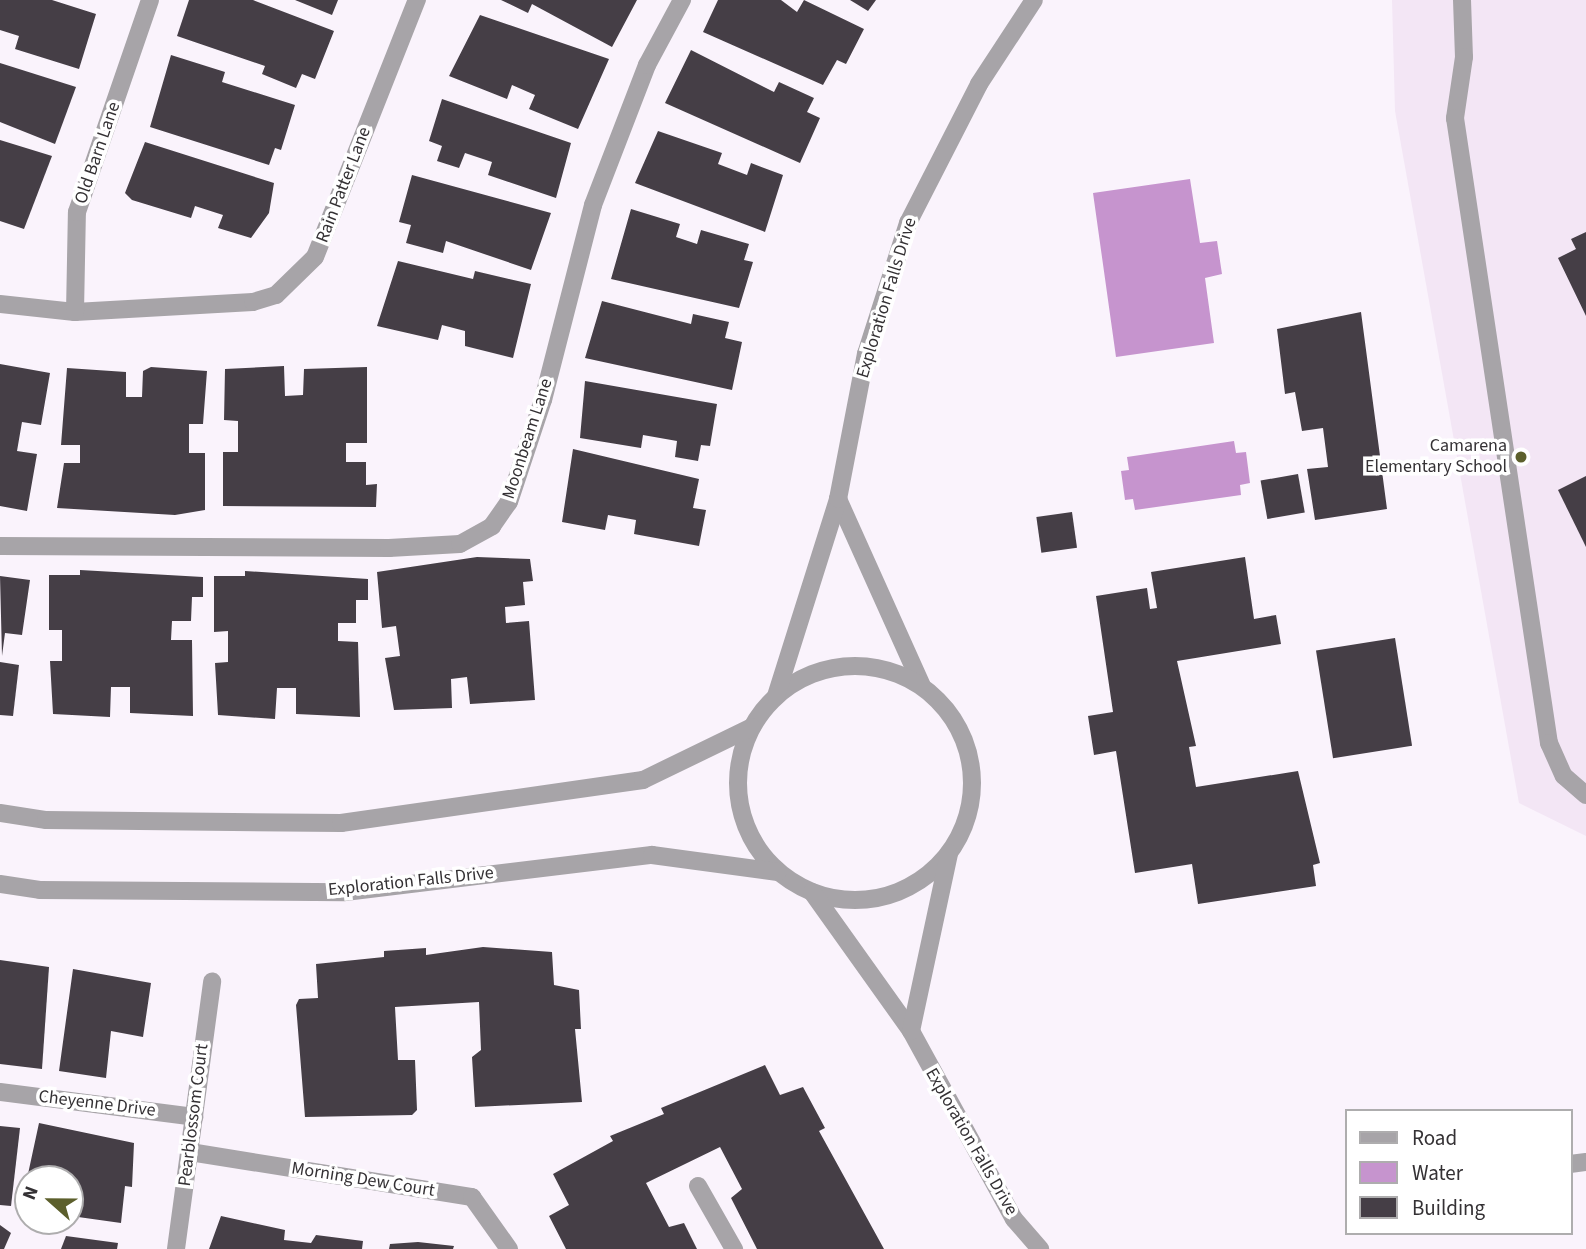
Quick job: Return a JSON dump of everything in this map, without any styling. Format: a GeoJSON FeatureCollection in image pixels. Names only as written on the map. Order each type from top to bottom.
{"type":"FeatureCollection","features":[{"type":"Feature","properties":{"kind":"street","name":"Old Barn Lane"},"geometry":{"type":"LineString","coordinates":[[75,312],[78,212],[150,0]]}},
{"type":"Feature","properties":{"kind":"street","name":"Rain Patter Lane"},"geometry":{"type":"LineString","coordinates":[[0,304],[75,312],[253,302],[294,281],[315,257],[345,192],[417,0]]}},
{"type":"Feature","properties":{"kind":"street","name":"Moonbeam Lane"},"geometry":{"type":"LineString","coordinates":[[0,546],[389,548],[460,544],[492,526],[509,502],[543,400],[593,205],[647,65],[682,0]]}},
{"type":"Feature","properties":{"kind":"street","name":"Exploration Falls Drive"},"geometry":{"type":"LineString","coordinates":[[776,696],[838,499],[866,354],[908,223],[979,84],[1034,0]]}},
{"type":"Feature","properties":{"kind":"street"},"geometry":{"type":"LineString","coordinates":[[1462,0],[1464,57],[1455,118],[1549,743],[1564,776],[1586,795]]}},
{"type":"Feature","properties":{"kind":"street","name":"Exploration Falls Drive"},"geometry":{"type":"LineString","coordinates":[[838,499],[921,684]]}},
{"type":"Feature","properties":{"kind":"street","name":"Exploration Falls Drive"},"geometry":{"type":"LineString","coordinates":[[911,1031],[949,853],[967,819],[972,782],[966,744],[949,710],[921,684],[886,669],[847,665],[809,674],[776,696],[752,727],[739,764],[739,804],[752,841],[778,872],[811,892],[850,901],[887,896],[922,879],[949,853]]}},
{"type":"Feature","properties":{"kind":"street","name":"Exploration Falls Drive"},"geometry":{"type":"LineString","coordinates":[[0,813],[46,820],[341,823],[643,780],[752,727]]}},
{"type":"Feature","properties":{"kind":"street","name":"Exploration Falls Drive"},"geometry":{"type":"LineString","coordinates":[[0,884],[40,890],[345,892],[652,855],[778,872]]}},
{"type":"Feature","properties":{"kind":"street","name":"Exploration Falls Drive"},"geometry":{"type":"LineString","coordinates":[[811,892],[911,1031],[1014,1219],[1040,1249]]}},
{"type":"Feature","properties":{"kind":"street","name":"Pearblossom Court"},"geometry":{"type":"LineString","coordinates":[[176,1249],[212,981]]}},
{"type":"Feature","properties":{"kind":"street","name":"Cheyenne Drive"},"geometry":{"type":"LineString","coordinates":[[0,1092],[194,1117]]}},
{"type":"Feature","properties":{"kind":"street","name":"Morning Dew Court"},"geometry":{"type":"LineString","coordinates":[[190,1152],[472,1197],[509,1249]]}},
{"type":"Feature","properties":{"kind":"street"},"geometry":{"type":"LineString","coordinates":[[698,1186],[734,1249]]}},
{"type":"Feature","properties":{"kind":"shaded area","name":"Camarena Elementary School"},"geometry":{"type":"Polygon","coordinates":[[[1392,0],[1586,0],[1586,836],[1519,803],[1395,111],[1392,0]]]}},
{"type":"Feature","properties":{"kind":"water"},"geometry":{"type":"Polygon","coordinates":[[[1190,179],[1200,243],[1217,241],[1222,274],[1205,278],[1214,343],[1116,357],[1093,193],[1190,179]]]}},
{"type":"Feature","properties":{"kind":"water"},"geometry":{"type":"Polygon","coordinates":[[[1234,441],[1236,453],[1246,452],[1250,483],[1240,485],[1241,495],[1135,510],[1133,499],[1125,500],[1121,471],[1129,470],[1127,457],[1234,441]]]}},
{"type":"Feature","properties":{"kind":"building"},"geometry":{"type":"Polygon","coordinates":[[[0,0],[52,0],[96,14],[79,69],[15,49],[19,36],[0,30],[0,0]]]}},
{"type":"Feature","properties":{"kind":"building"},"geometry":{"type":"Polygon","coordinates":[[[189,0],[253,0],[334,31],[315,79],[302,74],[296,88],[262,74],[265,66],[177,36],[189,0]]]}},
{"type":"Feature","properties":{"kind":"building"},"geometry":{"type":"Polygon","coordinates":[[[295,0],[338,0],[332,15],[295,0]]]}},
{"type":"Feature","properties":{"kind":"building"},"geometry":{"type":"Polygon","coordinates":[[[501,0],[637,0],[612,47],[532,4],[528,13],[501,0]]]}},
{"type":"Feature","properties":{"kind":"building"},"geometry":{"type":"Polygon","coordinates":[[[718,0],[781,0],[797,12],[804,0],[864,29],[846,64],[837,60],[823,85],[703,32],[718,0]]]}},
{"type":"Feature","properties":{"kind":"building"},"geometry":{"type":"Polygon","coordinates":[[[850,0],[876,0],[868,11],[850,0]]]}},
{"type":"Feature","properties":{"kind":"building"},"geometry":{"type":"Polygon","coordinates":[[[480,15],[609,59],[578,129],[529,109],[535,95],[512,85],[507,99],[449,76],[480,15]]]}},
{"type":"Feature","properties":{"kind":"building"},"geometry":{"type":"Polygon","coordinates":[[[691,50],[774,92],[779,82],[814,98],[807,112],[820,118],[800,163],[665,103],[691,50]]]}},
{"type":"Feature","properties":{"kind":"building"},"geometry":{"type":"Polygon","coordinates":[[[171,55],[225,72],[222,82],[295,105],[281,150],[275,148],[269,165],[150,127],[171,55]]]}},
{"type":"Feature","properties":{"kind":"building"},"geometry":{"type":"Polygon","coordinates":[[[0,63],[76,87],[55,144],[0,122],[0,63]]]}},
{"type":"Feature","properties":{"kind":"building"},"geometry":{"type":"Polygon","coordinates":[[[442,99],[571,143],[556,198],[488,175],[492,162],[465,153],[459,168],[437,161],[442,146],[429,141],[442,99]]]}},
{"type":"Feature","properties":{"kind":"building"},"geometry":{"type":"Polygon","coordinates":[[[658,131],[722,153],[718,164],[747,175],[751,163],[783,175],[765,232],[635,183],[658,131]]]}},
{"type":"Feature","properties":{"kind":"building"},"geometry":{"type":"Polygon","coordinates":[[[0,140],[52,156],[24,229],[0,221],[0,140]]]}},
{"type":"Feature","properties":{"kind":"building"},"geometry":{"type":"Polygon","coordinates":[[[145,142],[274,183],[269,213],[251,238],[218,228],[223,215],[195,206],[191,218],[132,200],[125,193],[145,142]]]}},
{"type":"Feature","properties":{"kind":"building"},"geometry":{"type":"Polygon","coordinates":[[[412,175],[551,213],[531,270],[446,241],[443,253],[406,243],[411,225],[399,222],[412,175]]]}},
{"type":"Feature","properties":{"kind":"building"},"geometry":{"type":"Polygon","coordinates":[[[631,209],[680,224],[676,237],[697,244],[701,230],[749,244],[744,260],[753,262],[739,308],[611,279],[631,209]]]}},
{"type":"Feature","properties":{"kind":"building"},"geometry":{"type":"Polygon","coordinates":[[[1586,232],[1586,316],[1558,258],[1576,249],[1571,239],[1586,232]]]}},
{"type":"Feature","properties":{"kind":"building"},"geometry":{"type":"Polygon","coordinates":[[[398,261],[473,279],[475,271],[531,284],[513,358],[465,346],[465,331],[442,325],[438,340],[377,326],[398,261]]]}},
{"type":"Feature","properties":{"kind":"building"},"geometry":{"type":"Polygon","coordinates":[[[602,301],[691,324],[693,314],[729,322],[725,338],[742,342],[732,390],[585,358],[602,301]]]}},
{"type":"Feature","properties":{"kind":"building"},"geometry":{"type":"Polygon","coordinates":[[[1361,312],[1387,509],[1315,520],[1307,469],[1328,467],[1323,428],[1302,431],[1295,392],[1285,394],[1277,329],[1361,312]]]}},
{"type":"Feature","properties":{"kind":"building"},"geometry":{"type":"Polygon","coordinates":[[[0,364],[50,373],[41,425],[22,422],[17,451],[37,454],[27,511],[0,506],[0,364]]]}},
{"type":"Feature","properties":{"kind":"building"},"geometry":{"type":"Polygon","coordinates":[[[284,366],[285,396],[303,395],[304,369],[367,367],[367,443],[346,443],[346,462],[366,462],[366,485],[377,484],[376,507],[223,506],[223,452],[238,452],[238,421],[224,420],[225,369],[284,366]]]}},
{"type":"Feature","properties":{"kind":"building"},"geometry":{"type":"Polygon","coordinates":[[[151,367],[207,371],[203,424],[189,424],[189,453],[205,453],[205,510],[175,515],[57,508],[64,463],[80,463],[80,445],[61,445],[67,368],[126,372],[126,397],[142,397],[143,371],[151,367]]]}},
{"type":"Feature","properties":{"kind":"building"},"geometry":{"type":"Polygon","coordinates":[[[585,381],[717,404],[710,446],[701,445],[698,461],[675,457],[677,441],[643,435],[641,448],[580,438],[585,381]]]}},
{"type":"Feature","properties":{"kind":"building"},"geometry":{"type":"Polygon","coordinates":[[[573,449],[699,479],[693,508],[706,510],[699,546],[634,534],[636,520],[608,515],[605,530],[562,522],[573,449]]]}},
{"type":"Feature","properties":{"kind":"building"},"geometry":{"type":"Polygon","coordinates":[[[1298,474],[1305,512],[1267,519],[1261,481],[1298,474]]]}},
{"type":"Feature","properties":{"kind":"building"},"geometry":{"type":"Polygon","coordinates":[[[1586,476],[1586,547],[1558,490],[1586,476]]]}},
{"type":"Feature","properties":{"kind":"building"},"geometry":{"type":"Polygon","coordinates":[[[1072,512],[1077,548],[1041,553],[1036,517],[1072,512]]]}},
{"type":"Feature","properties":{"kind":"building"},"geometry":{"type":"Polygon","coordinates":[[[477,557],[530,559],[533,581],[523,582],[525,605],[505,607],[506,623],[529,621],[535,700],[470,704],[467,677],[451,679],[452,708],[394,710],[385,658],[400,656],[396,626],[382,628],[377,572],[477,557]]]}},
{"type":"Feature","properties":{"kind":"building"},"geometry":{"type":"Polygon","coordinates":[[[1245,557],[1254,619],[1276,615],[1281,644],[1177,661],[1196,746],[1189,747],[1196,787],[1298,771],[1320,863],[1313,865],[1316,886],[1198,904],[1192,864],[1135,873],[1116,751],[1094,755],[1088,716],[1113,712],[1096,596],[1147,588],[1150,609],[1157,608],[1151,572],[1245,557]]]}},
{"type":"Feature","properties":{"kind":"building"},"geometry":{"type":"Polygon","coordinates":[[[80,570],[203,577],[203,597],[192,597],[191,621],[172,621],[171,640],[192,640],[193,716],[130,713],[130,687],[111,687],[110,717],[53,714],[50,661],[62,661],[62,630],[49,630],[49,575],[80,575],[80,570]]]}},
{"type":"Feature","properties":{"kind":"building"},"geometry":{"type":"Polygon","coordinates":[[[245,571],[368,579],[368,600],[356,600],[356,623],[338,623],[338,641],[358,642],[360,717],[296,714],[296,688],[277,688],[275,719],[218,715],[215,663],[228,662],[228,631],[214,632],[214,576],[245,576],[245,571]]]}},
{"type":"Feature","properties":{"kind":"building"},"geometry":{"type":"Polygon","coordinates":[[[0,576],[30,580],[22,635],[5,633],[2,656],[0,576]]]}},
{"type":"Feature","properties":{"kind":"building"},"geometry":{"type":"Polygon","coordinates":[[[1395,638],[1412,746],[1333,758],[1316,651],[1395,638]]]}},
{"type":"Feature","properties":{"kind":"building"},"geometry":{"type":"Polygon","coordinates":[[[0,662],[19,665],[13,716],[0,715],[0,662]]]}},
{"type":"Feature","properties":{"kind":"building"},"geometry":{"type":"Polygon","coordinates":[[[483,947],[552,952],[554,985],[579,990],[581,1029],[575,1029],[582,1102],[475,1107],[472,1057],[481,1050],[479,1002],[395,1007],[398,1060],[415,1060],[417,1110],[412,1115],[305,1117],[296,1005],[299,999],[318,998],[316,964],[384,957],[384,951],[426,948],[426,955],[483,947]]]}},
{"type":"Feature","properties":{"kind":"building"},"geometry":{"type":"Polygon","coordinates":[[[0,960],[49,967],[42,1069],[0,1064],[0,960]]]}},
{"type":"Feature","properties":{"kind":"building"},"geometry":{"type":"Polygon","coordinates":[[[73,969],[151,983],[143,1037],[111,1031],[106,1078],[59,1071],[73,969]]]}},
{"type":"Feature","properties":{"kind":"building"},"geometry":{"type":"Polygon","coordinates":[[[765,1065],[780,1095],[803,1087],[825,1128],[819,1131],[884,1249],[757,1249],[731,1198],[742,1189],[720,1147],[646,1183],[669,1227],[684,1223],[697,1249],[566,1249],[549,1216],[569,1205],[553,1174],[613,1141],[610,1136],[664,1114],[661,1108],[765,1065]]]}},
{"type":"Feature","properties":{"kind":"building"},"geometry":{"type":"Polygon","coordinates":[[[39,1123],[134,1143],[132,1187],[125,1186],[121,1223],[84,1218],[84,1165],[30,1165],[39,1123]]]}},
{"type":"Feature","properties":{"kind":"building"},"geometry":{"type":"Polygon","coordinates":[[[0,1126],[20,1128],[11,1206],[0,1205],[0,1126]]]}},
{"type":"Feature","properties":{"kind":"building"},"geometry":{"type":"Polygon","coordinates":[[[221,1216],[285,1230],[284,1240],[311,1243],[316,1235],[363,1241],[362,1249],[209,1249],[221,1216]]]}},
{"type":"Feature","properties":{"kind":"building"},"geometry":{"type":"Polygon","coordinates":[[[0,1225],[11,1233],[4,1249],[0,1249],[0,1225]]]}},
{"type":"Feature","properties":{"kind":"building"},"geometry":{"type":"Polygon","coordinates":[[[66,1236],[118,1243],[117,1249],[61,1249],[66,1236]]]}},
{"type":"Feature","properties":{"kind":"building"},"geometry":{"type":"Polygon","coordinates":[[[418,1242],[454,1246],[453,1249],[389,1249],[390,1244],[418,1242]]]}},
{"type":"Feature","properties":{"kind":"place","name":"Camarena Elementary School"},"geometry":{"type":"Point","coordinates":[1521,457]}}]}
